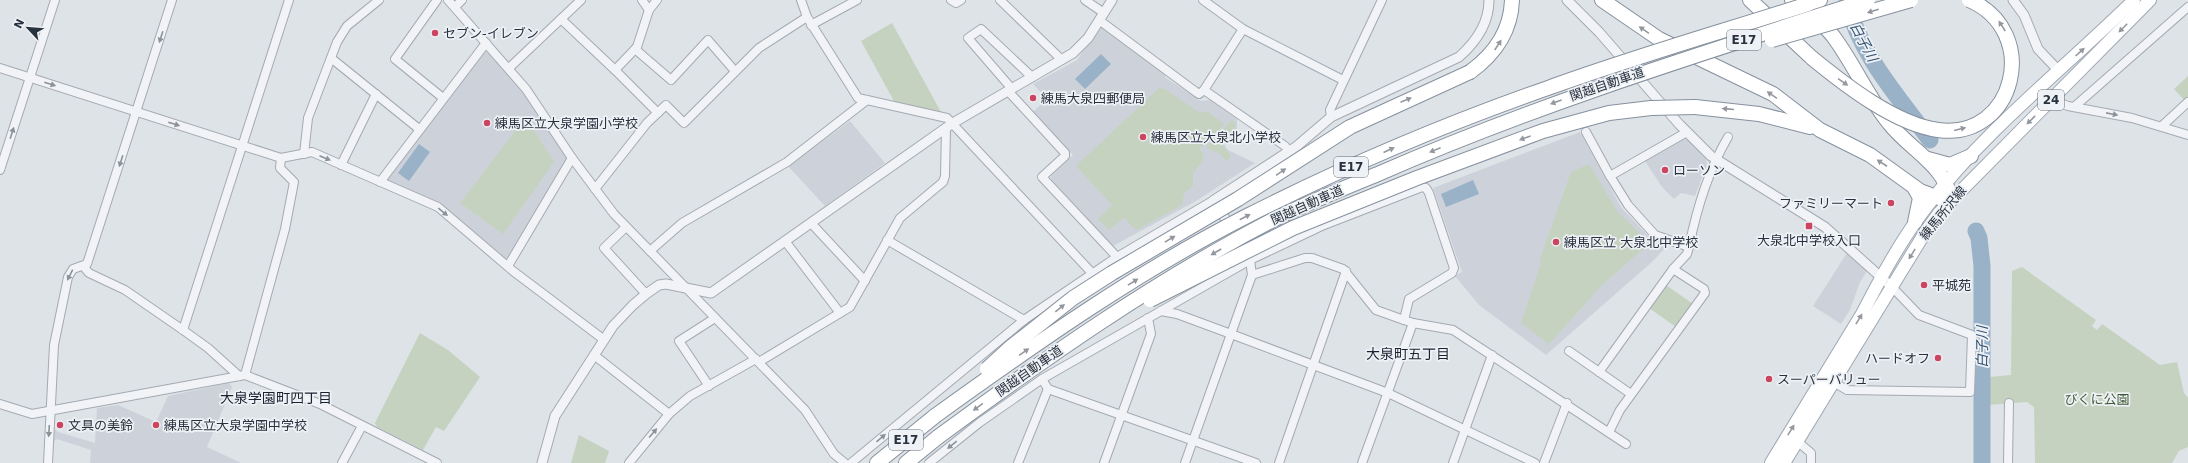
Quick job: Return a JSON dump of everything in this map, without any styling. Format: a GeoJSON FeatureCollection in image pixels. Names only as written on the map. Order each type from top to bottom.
{"type":"FeatureCollection","features":[{"type":"Feature","properties":{"kind":"highway"},"geometry":{"type":"LineString","coordinates":[[935,416],[1011,347],[1072,298],[1238,199],[1350,127],[1470,72],[1488,57],[1500,42],[1510,18],[1512,0]]}},
{"type":"Feature","properties":{"kind":"highway"},"geometry":{"type":"LineString","coordinates":[[1602,0],[1659,39],[1773,94],[1820,130],[1870,155],[1914,187],[1935,196],[1951,199],[1946,183],[1928,160],[1905,141],[1890,125],[1832,35],[1813,16],[1792,0]]}},
{"type":"Feature","properties":{"kind":"highway"},"geometry":{"type":"LineString","coordinates":[[1750,0],[1812,58],[1857,92],[1909,121],[1929,128],[1946,131],[1973,125],[1988,116],[2001,102],[2010,83],[2013,62],[2008,38],[2001,24],[1990,12],[1969,0]]}},
{"type":"Feature","properties":{"kind":"highway","name":"関越自動車道"},"geometry":{"type":"LineString","coordinates":[[877,463],[935,416],[1070,320],[1155,268],[1244,218],[1288,196],[1401,145],[1483,112],[1600,70],[1820,0]]}},
{"type":"Feature","properties":{"kind":"highway","name":"関越自動車道"},"geometry":{"type":"LineString","coordinates":[[906,463],[1011,391],[1066,345],[1170,278],[1272,221],[1487,128],[1619,80],[1868,0]]}},
{"type":"Feature","properties":{"kind":"highway"},"geometry":{"type":"LineString","coordinates":[[1619,80],[1806,31],[1911,0]]}},
{"type":"Feature","properties":{"kind":"highway"},"geometry":{"type":"LineString","coordinates":[[1011,391],[1156,298],[1293,228],[1493,149],[1573,122],[1630,110],[1695,107],[1759,114],[1820,130]]}},
{"type":"Feature","properties":{"kind":"highway"},"geometry":{"type":"LineString","coordinates":[[1928,160],[1950,165],[1971,156]]}},
{"type":"Feature","properties":{"kind":"highway"},"geometry":{"type":"LineString","coordinates":[[1914,187],[1920,198],[1915,222]]}},
{"type":"Feature","properties":{"kind":"main road","name":"練馬所沢線"},"geometry":{"type":"LineString","coordinates":[[1771,463],[1862,314],[1915,222],[1935,196],[1971,156],[2058,70],[2134,0]]}},
{"type":"Feature","properties":{"kind":"main road","name":"練馬所沢線"},"geometry":{"type":"LineString","coordinates":[[1784,463],[1926,231],[1951,199],[2150,0]]}},
{"type":"Feature","properties":{"kind":"street"},"geometry":{"type":"LineString","coordinates":[[0,170],[55,0]]}},
{"type":"Feature","properties":{"kind":"street"},"geometry":{"type":"LineString","coordinates":[[48,463],[53,355],[70,272],[87,264],[172,0]]}},
{"type":"Feature","properties":{"kind":"street"},"geometry":{"type":"LineString","coordinates":[[183,330],[289,0]]}},
{"type":"Feature","properties":{"kind":"street"},"geometry":{"type":"LineString","coordinates":[[304,154],[308,118],[337,42],[347,26],[379,0]]}},
{"type":"Feature","properties":{"kind":"street"},"geometry":{"type":"LineString","coordinates":[[437,0],[394,59],[443,98]]}},
{"type":"Feature","properties":{"kind":"street"},"geometry":{"type":"LineString","coordinates":[[448,0],[526,89],[572,158],[595,189],[626,226],[805,410],[834,454],[845,463]]}},
{"type":"Feature","properties":{"kind":"street"},"geometry":{"type":"LineString","coordinates":[[455,7],[462,0]]}},
{"type":"Feature","properties":{"kind":"street"},"geometry":{"type":"LineString","coordinates":[[509,68],[581,0]]}},
{"type":"Feature","properties":{"kind":"street"},"geometry":{"type":"LineString","coordinates":[[642,0],[649,10]]}},
{"type":"Feature","properties":{"kind":"street"},"geometry":{"type":"LineString","coordinates":[[615,70],[635,49],[649,10],[657,0]]}},
{"type":"Feature","properties":{"kind":"street"},"geometry":{"type":"LineString","coordinates":[[629,463],[669,414],[690,396],[758,361],[850,307],[900,218],[943,182],[945,176],[950,125],[947,118],[858,98],[809,21],[801,0]]}},
{"type":"Feature","properties":{"kind":"street"},"geometry":{"type":"LineString","coordinates":[[595,189],[635,138],[666,105],[684,123],[734,70],[759,48],[809,21],[857,0]]}},
{"type":"Feature","properties":{"kind":"street"},"geometry":{"type":"LineString","coordinates":[[951,0],[956,3],[961,0]]}},
{"type":"Feature","properties":{"kind":"street"},"geometry":{"type":"LineString","coordinates":[[1000,0],[1062,60]]}},
{"type":"Feature","properties":{"kind":"street"},"geometry":{"type":"LineString","coordinates":[[1085,0],[1102,16],[1199,94],[1204,90],[1243,29]]}},
{"type":"Feature","properties":{"kind":"street"},"geometry":{"type":"LineString","coordinates":[[699,302],[950,125],[1062,60],[1085,43],[1112,0]]}},
{"type":"Feature","properties":{"kind":"street"},"geometry":{"type":"LineString","coordinates":[[1203,0],[1243,29],[1344,80]]}},
{"type":"Feature","properties":{"kind":"street"},"geometry":{"type":"LineString","coordinates":[[1331,117],[1330,110],[1382,0]]}},
{"type":"Feature","properties":{"kind":"street"},"geometry":{"type":"LineString","coordinates":[[850,463],[1024,320],[1092,272],[1214,200],[1289,152],[1331,117],[1459,57],[1480,33],[1488,11],[1488,0]]}},
{"type":"Feature","properties":{"kind":"street"},"geometry":{"type":"LineString","coordinates":[[1568,0],[1687,132],[1715,159],[1820,224],[1882,277],[1919,315],[1972,335],[1970,392],[1848,390],[1833,382]]}},
{"type":"Feature","properties":{"kind":"street"},"geometry":{"type":"LineString","coordinates":[[2013,0],[2024,15],[2038,49],[2058,70]]}},
{"type":"Feature","properties":{"kind":"street"},"geometry":{"type":"LineString","coordinates":[[2074,107],[2188,7]]}},
{"type":"Feature","properties":{"kind":"street"},"geometry":{"type":"LineString","coordinates":[[561,19],[658,113]]}},
{"type":"Feature","properties":{"kind":"street"},"geometry":{"type":"LineString","coordinates":[[1032,77],[981,29],[968,38],[1010,90],[1065,153],[1065,156],[1042,177],[1116,257]]}},
{"type":"Feature","properties":{"kind":"street"},"geometry":{"type":"LineString","coordinates":[[635,49],[671,80],[708,40],[734,70]]}},
{"type":"Feature","properties":{"kind":"street"},"geometry":{"type":"LineString","coordinates":[[380,182],[486,43]]}},
{"type":"Feature","properties":{"kind":"street"},"geometry":{"type":"LineString","coordinates":[[331,58],[419,129]]}},
{"type":"Feature","properties":{"kind":"street"},"geometry":{"type":"LineString","coordinates":[[0,68],[281,158],[312,152],[438,207],[508,266],[604,340]]}},
{"type":"Feature","properties":{"kind":"street"},"geometry":{"type":"LineString","coordinates":[[1204,90],[1285,146],[1289,152]]}},
{"type":"Feature","properties":{"kind":"street"},"geometry":{"type":"LineString","coordinates":[[341,165],[376,94]]}},
{"type":"Feature","properties":{"kind":"street"},"geometry":{"type":"LineString","coordinates":[[2052,99],[2074,107],[2162,126],[2188,135]]}},
{"type":"Feature","properties":{"kind":"street"},"geometry":{"type":"LineString","coordinates":[[650,251],[682,223],[787,162],[867,100]]}},
{"type":"Feature","properties":{"kind":"street"},"geometry":{"type":"LineString","coordinates":[[2162,126],[2188,102]]}},
{"type":"Feature","properties":{"kind":"street"},"geometry":{"type":"LineString","coordinates":[[950,125],[957,130],[1092,272]]}},
{"type":"Feature","properties":{"kind":"street"},"geometry":{"type":"LineString","coordinates":[[1586,132],[1628,205],[1655,235],[1689,247]]}},
{"type":"Feature","properties":{"kind":"street"},"geometry":{"type":"LineString","coordinates":[[1610,176],[1687,132]]}},
{"type":"Feature","properties":{"kind":"street"},"geometry":{"type":"LineString","coordinates":[[1599,372],[1673,269],[1685,257],[1689,247],[1701,196],[1715,159],[1728,137]]}},
{"type":"Feature","properties":{"kind":"street"},"geometry":{"type":"LineString","coordinates":[[242,376],[285,229],[294,182],[280,168],[281,158]]}},
{"type":"Feature","properties":{"kind":"street"},"geometry":{"type":"LineString","coordinates":[[508,266],[572,158]]}},
{"type":"Feature","properties":{"kind":"street"},"geometry":{"type":"LineString","coordinates":[[929,463],[979,423],[1011,391],[1042,379],[1250,260],[1324,225],[1424,187],[1429,193],[1454,270],[1409,300],[1404,320]]}},
{"type":"Feature","properties":{"kind":"street"},"geometry":{"type":"LineString","coordinates":[[1185,463],[1252,275],[1250,260],[1214,200]]}},
{"type":"Feature","properties":{"kind":"street"},"geometry":{"type":"LineString","coordinates":[[811,223],[865,281]]}},
{"type":"Feature","properties":{"kind":"street"},"geometry":{"type":"LineString","coordinates":[[626,226],[604,248],[646,294]]}},
{"type":"Feature","properties":{"kind":"street"},"geometry":{"type":"LineString","coordinates":[[887,240],[1024,320]]}},
{"type":"Feature","properties":{"kind":"street"},"geometry":{"type":"LineString","coordinates":[[785,241],[840,313]]}},
{"type":"Feature","properties":{"kind":"street"},"geometry":{"type":"LineString","coordinates":[[1252,275],[1308,258],[1346,272],[1376,310],[1413,323],[1453,330],[1567,403],[1626,444]]}},
{"type":"Feature","properties":{"kind":"street"},"geometry":{"type":"LineString","coordinates":[[84,266],[90,273],[125,290],[183,330],[242,376],[320,404],[427,461],[437,463]]}},
{"type":"Feature","properties":{"kind":"street"},"geometry":{"type":"LineString","coordinates":[[1609,432],[1620,410],[1631,394],[1705,293],[1704,289],[1673,269]]}},
{"type":"Feature","properties":{"kind":"street"},"geometry":{"type":"LineString","coordinates":[[1279,463],[1346,272]]}},
{"type":"Feature","properties":{"kind":"street"},"geometry":{"type":"LineString","coordinates":[[542,463],[555,416],[613,326],[633,305],[673,274]]}},
{"type":"Feature","properties":{"kind":"street"},"geometry":{"type":"LineString","coordinates":[[659,285],[666,284],[712,293]]}},
{"type":"Feature","properties":{"kind":"street"},"geometry":{"type":"LineString","coordinates":[[1161,311],[1172,313],[1231,334],[1388,393],[1535,463]]}},
{"type":"Feature","properties":{"kind":"street"},"geometry":{"type":"LineString","coordinates":[[709,386],[679,342],[715,318]]}},
{"type":"Feature","properties":{"kind":"street"},"geometry":{"type":"LineString","coordinates":[[1104,463],[1151,334],[1148,318]]}},
{"type":"Feature","properties":{"kind":"street"},"geometry":{"type":"LineString","coordinates":[[1362,463],[1413,323]]}},
{"type":"Feature","properties":{"kind":"street"},"geometry":{"type":"LineString","coordinates":[[1569,351],[1631,394]]}},
{"type":"Feature","properties":{"kind":"street"},"geometry":{"type":"LineString","coordinates":[[594,355],[669,414]]}},
{"type":"Feature","properties":{"kind":"street"},"geometry":{"type":"LineString","coordinates":[[1453,463],[1492,355]]}},
{"type":"Feature","properties":{"kind":"street"},"geometry":{"type":"LineString","coordinates":[[0,404],[32,414],[242,376]]}},
{"type":"Feature","properties":{"kind":"street"},"geometry":{"type":"LineString","coordinates":[[1042,379],[1048,389],[1122,414],[1256,463]]}},
{"type":"Feature","properties":{"kind":"street"},"geometry":{"type":"LineString","coordinates":[[1018,463],[1048,389]]}},
{"type":"Feature","properties":{"kind":"street"},"geometry":{"type":"LineString","coordinates":[[1544,463],[1567,403]]}},
{"type":"Feature","properties":{"kind":"street"},"geometry":{"type":"LineString","coordinates":[[2008,463],[2009,403]]}},
{"type":"Feature","properties":{"kind":"street"},"geometry":{"type":"LineString","coordinates":[[342,463],[362,426]]}},
{"type":"Feature","properties":{"kind":"street"},"geometry":{"type":"LineString","coordinates":[[1797,441],[1811,453],[1811,463]]}},
{"type":"Feature","properties":{"kind":"shaded area","name":"練馬区立大泉北小学校"},"geometry":{"type":"Polygon","coordinates":[[[1104,27],[1164,73],[1166,78],[1201,101],[1210,100],[1237,119],[1237,130],[1224,144],[1228,150],[1255,163],[1196,201],[1113,246],[1051,179],[1051,176],[1073,155],[1033,112],[1047,99],[1033,84],[1077,60],[1099,28],[1104,27]]]}},
{"type":"Feature","properties":{"kind":"shaded area","name":"練馬区立大泉学園小学校"},"geometry":{"type":"Polygon","coordinates":[[[487,52],[521,89],[568,157],[508,258],[504,257],[439,203],[389,183],[387,177],[483,53],[487,52]]]}},
{"type":"Feature","properties":{"kind":"shaded area"},"geometry":{"type":"Polygon","coordinates":[[[850,121],[885,163],[825,206],[788,166],[850,121]]]}},
{"type":"Feature","properties":{"kind":"shaded area","name":"練馬区立 大泉北中学校"},"geometry":{"type":"Polygon","coordinates":[[[1580,132],[1621,207],[1652,240],[1668,245],[1653,261],[1546,355],[1479,305],[1455,276],[1462,272],[1433,188],[1580,132]]]}},
{"type":"Feature","properties":{"kind":"shaded area"},"geometry":{"type":"Polygon","coordinates":[[[1683,139],[1688,140],[1706,159],[1707,165],[1695,196],[1681,193],[1674,199],[1662,187],[1645,161],[1683,139]]]}},
{"type":"Feature","properties":{"kind":"shaded area"},"geometry":{"type":"Polygon","coordinates":[[[1847,253],[1867,271],[1860,282],[1850,310],[1841,324],[1813,306],[1847,253]]]}},
{"type":"Feature","properties":{"kind":"shaded area","name":"練馬区立大泉学園中学校"},"geometry":{"type":"Polygon","coordinates":[[[229,383],[232,387],[207,447],[241,463],[90,463],[91,450],[57,439],[53,442],[54,429],[58,432],[95,443],[97,408],[118,405],[156,422],[168,396],[229,383]]]}},
{"type":"Feature","properties":{"kind":"green space"},"geometry":{"type":"Polygon","coordinates":[[[892,23],[941,112],[895,103],[861,41],[892,23]]]}},
{"type":"Feature","properties":{"kind":"green space"},"geometry":{"type":"Polygon","coordinates":[[[2188,76],[2188,98],[2185,101],[2174,89],[2188,76]]]}},
{"type":"Feature","properties":{"kind":"green space"},"geometry":{"type":"Polygon","coordinates":[[[1159,88],[1165,89],[1200,113],[1207,111],[1224,124],[1218,132],[1198,150],[1202,151],[1204,160],[1193,173],[1193,186],[1184,193],[1182,205],[1137,230],[1131,226],[1125,217],[1109,230],[1098,219],[1112,205],[1076,166],[1159,88]]]}},
{"type":"Feature","properties":{"kind":"green space"},"geometry":{"type":"Polygon","coordinates":[[[526,117],[554,162],[503,234],[460,203],[526,117]]]}},
{"type":"Feature","properties":{"kind":"green space"},"geometry":{"type":"Polygon","coordinates":[[[1232,120],[1235,123],[1235,129],[1222,142],[1223,146],[1231,156],[1227,161],[1220,154],[1206,147],[1232,120]]]}},
{"type":"Feature","properties":{"kind":"green space"},"geometry":{"type":"Polygon","coordinates":[[[1589,164],[1618,212],[1650,243],[1604,283],[1549,344],[1521,323],[1541,263],[1539,262],[1571,172],[1589,164]]]}},
{"type":"Feature","properties":{"kind":"green space","name":"びくに公園"},"geometry":{"type":"Polygon","coordinates":[[[2022,267],[2096,320],[2092,326],[2097,330],[2102,324],[2160,365],[2177,362],[2184,393],[2188,398],[2188,447],[2179,451],[2172,463],[2035,463],[2034,407],[2027,402],[1988,405],[1989,377],[2011,375],[2012,271],[2022,267]]]}},
{"type":"Feature","properties":{"kind":"green space"},"geometry":{"type":"Polygon","coordinates":[[[1666,285],[1693,304],[1676,327],[1649,308],[1666,285]]]}},
{"type":"Feature","properties":{"kind":"green space"},"geometry":{"type":"Polygon","coordinates":[[[420,333],[448,350],[480,377],[444,431],[436,427],[423,450],[377,427],[375,423],[420,333]]]}},
{"type":"Feature","properties":{"kind":"green space"},"geometry":{"type":"Polygon","coordinates":[[[579,435],[609,451],[605,463],[571,463],[579,435]]]}},
{"type":"Feature","properties":{"kind":"water"},"geometry":{"type":"Polygon","coordinates":[[[1101,54],[1111,64],[1085,89],[1075,79],[1101,54]]]}},
{"type":"Feature","properties":{"kind":"water"},"geometry":{"type":"Polygon","coordinates":[[[419,144],[430,152],[409,181],[398,173],[419,144]]]}},
{"type":"Feature","properties":{"kind":"water"},"geometry":{"type":"Polygon","coordinates":[[[1473,180],[1479,194],[1446,207],[1441,194],[1473,180]]]}},
{"type":"Feature","properties":{"kind":"waterway","name":"白子川"},"geometry":{"type":"LineString","coordinates":[[1847,3],[1861,41],[1871,58],[1893,91],[1930,140]]}},
{"type":"Feature","properties":{"kind":"waterway","name":"白子川"},"geometry":{"type":"LineString","coordinates":[[1976,231],[1979,238],[1982,266],[1982,463]]}},
{"type":"Feature","properties":{"kind":"place","name":"セブン-イレブン"},"geometry":{"type":"Point","coordinates":[435,33]}},
{"type":"Feature","properties":{"kind":"place","name":"練馬大泉四郵便局"},"geometry":{"type":"Point","coordinates":[1033,98]}},
{"type":"Feature","properties":{"kind":"place","name":"練馬区立大泉学園小学校"},"geometry":{"type":"Point","coordinates":[487,123]}},
{"type":"Feature","properties":{"kind":"place","name":"練馬区立大泉北小学校"},"geometry":{"type":"Point","coordinates":[1143,137]}},
{"type":"Feature","properties":{"kind":"place","name":"ローソン"},"geometry":{"type":"Point","coordinates":[1665,170]}},
{"type":"Feature","properties":{"kind":"place","name":"ファミリーマート"},"geometry":{"type":"Point","coordinates":[1891,203]}},
{"type":"Feature","properties":{"kind":"place","name":"大泉北中学校入口"},"geometry":{"type":"Point","coordinates":[1809,226]}},
{"type":"Feature","properties":{"kind":"place","name":"練馬区立 大泉北中学校"},"geometry":{"type":"Point","coordinates":[1556,242]}},
{"type":"Feature","properties":{"kind":"place","name":"平城苑"},"geometry":{"type":"Point","coordinates":[1924,285]}},
{"type":"Feature","properties":{"kind":"place","name":"ハードオフ"},"geometry":{"type":"Point","coordinates":[1938,358]}},
{"type":"Feature","properties":{"kind":"place","name":"スーパーバリュー"},"geometry":{"type":"Point","coordinates":[1769,379]}},
{"type":"Feature","properties":{"kind":"place","name":"文具の美鈴"},"geometry":{"type":"Point","coordinates":[60,425]}},
{"type":"Feature","properties":{"kind":"place","name":"練馬区立大泉学園中学校"},"geometry":{"type":"Point","coordinates":[156,425]}},
{"type":"Feature","properties":{"kind":"district","name":"大泉町五丁目"},"geometry":{"type":"Point","coordinates":[1408,354]}},
{"type":"Feature","properties":{"kind":"district","name":"大泉学園町四丁目"},"geometry":{"type":"Point","coordinates":[276,398]}}]}
